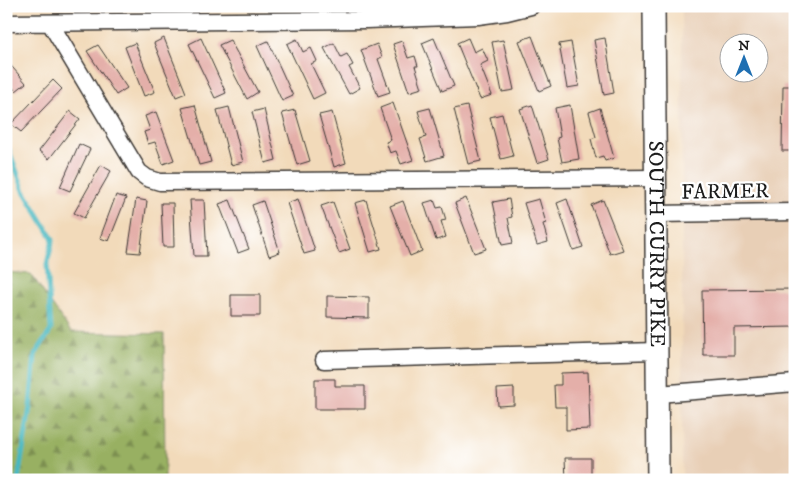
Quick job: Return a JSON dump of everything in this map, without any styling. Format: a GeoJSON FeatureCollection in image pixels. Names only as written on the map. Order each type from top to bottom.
{"type":"FeatureCollection","features":[{"type":"Feature","properties":{"kind":"main road","name":"SOUTH CURRY PIKE"},"geometry":{"type":"LineString","coordinates":[[654,6],[658,480]]}},
{"type":"Feature","properties":{"kind":"street"},"geometry":{"type":"LineString","coordinates":[[6,24],[422,18],[478,16],[508,12],[531,6]]}},
{"type":"Feature","properties":{"kind":"street"},"geometry":{"type":"LineString","coordinates":[[50,23],[139,172],[147,178],[160,182],[656,178]]}},
{"type":"Feature","properties":{"kind":"street","name":"FARMER"},"geometry":{"type":"LineString","coordinates":[[656,214],[795,212]]}},
{"type":"Feature","properties":{"kind":"street"},"geometry":{"type":"LineString","coordinates":[[324,360],[657,351]]}},
{"type":"Feature","properties":{"kind":"street"},"geometry":{"type":"LineString","coordinates":[[658,394],[795,383]]}},
{"type":"Feature","properties":{"kind":"shaded area"},"geometry":{"type":"Polygon","coordinates":[[[682,6],[795,6],[795,480],[682,480],[682,6]]]}},
{"type":"Feature","properties":{"kind":"green space"},"geometry":{"type":"Polygon","coordinates":[[[6,272],[31,274],[71,332],[164,334],[165,480],[6,480],[6,272]]]}},
{"type":"Feature","properties":{"kind":"building"},"geometry":{"type":"Polygon","coordinates":[[[532,36],[551,86],[539,91],[519,41],[532,36]]]}},
{"type":"Feature","properties":{"kind":"building"},"geometry":{"type":"Polygon","coordinates":[[[164,38],[186,93],[176,97],[154,43],[164,38]]]}},
{"type":"Feature","properties":{"kind":"building"},"geometry":{"type":"Polygon","coordinates":[[[201,38],[226,93],[215,98],[189,44],[201,38]]]}},
{"type":"Feature","properties":{"kind":"building"},"geometry":{"type":"Polygon","coordinates":[[[434,38],[454,86],[442,91],[422,43],[434,38]]]}},
{"type":"Feature","properties":{"kind":"building"},"geometry":{"type":"Polygon","coordinates":[[[468,38],[474,52],[482,48],[488,61],[480,65],[492,95],[480,99],[457,43],[468,38]]]}},
{"type":"Feature","properties":{"kind":"building"},"geometry":{"type":"Polygon","coordinates":[[[605,38],[614,93],[604,95],[594,40],[605,38]]]}},
{"type":"Feature","properties":{"kind":"building"},"geometry":{"type":"Polygon","coordinates":[[[297,39],[303,52],[311,48],[317,61],[311,64],[325,93],[313,99],[287,44],[297,39]]]}},
{"type":"Feature","properties":{"kind":"building"},"geometry":{"type":"Polygon","coordinates":[[[230,40],[258,92],[247,99],[219,45],[230,40]]]}},
{"type":"Feature","properties":{"kind":"building"},"geometry":{"type":"Polygon","coordinates":[[[503,40],[514,90],[502,92],[492,42],[503,40]]]}},
{"type":"Feature","properties":{"kind":"building"},"geometry":{"type":"Polygon","coordinates":[[[268,41],[293,96],[282,101],[257,46],[268,41]]]}},
{"type":"Feature","properties":{"kind":"building"},"geometry":{"type":"Polygon","coordinates":[[[402,41],[408,58],[415,56],[418,66],[415,66],[422,88],[409,92],[393,44],[402,41]]]}},
{"type":"Feature","properties":{"kind":"building"},"geometry":{"type":"Polygon","coordinates":[[[571,42],[579,86],[567,88],[559,44],[571,42]]]}},
{"type":"Feature","properties":{"kind":"building"},"geometry":{"type":"Polygon","coordinates":[[[135,43],[155,92],[144,96],[125,47],[135,43]]]}},
{"type":"Feature","properties":{"kind":"building"},"geometry":{"type":"Polygon","coordinates":[[[334,43],[341,57],[347,54],[353,65],[349,67],[360,88],[349,94],[324,48],[334,43]]]}},
{"type":"Feature","properties":{"kind":"building"},"geometry":{"type":"Polygon","coordinates":[[[377,44],[382,57],[378,59],[390,92],[378,96],[361,50],[377,44]]]}},
{"type":"Feature","properties":{"kind":"building"},"geometry":{"type":"Polygon","coordinates":[[[98,45],[127,88],[116,95],[87,51],[98,45]]]}},
{"type":"Feature","properties":{"kind":"building"},"geometry":{"type":"Polygon","coordinates":[[[6,60],[26,83],[16,91],[6,80],[6,60]]]}},
{"type":"Feature","properties":{"kind":"building"},"geometry":{"type":"Polygon","coordinates":[[[53,80],[62,89],[21,132],[11,124],[53,80]]]}},
{"type":"Feature","properties":{"kind":"building"},"geometry":{"type":"Polygon","coordinates":[[[783,86],[795,86],[795,151],[782,151],[783,86]]]}},
{"type":"Feature","properties":{"kind":"building"},"geometry":{"type":"Polygon","coordinates":[[[393,103],[413,160],[401,164],[396,151],[390,153],[386,142],[391,140],[380,108],[393,103]]]}},
{"type":"Feature","properties":{"kind":"building"},"geometry":{"type":"Polygon","coordinates":[[[195,105],[211,162],[199,165],[182,108],[195,105]]]}},
{"type":"Feature","properties":{"kind":"building"},"geometry":{"type":"Polygon","coordinates":[[[532,105],[549,159],[537,163],[520,109],[532,105]]]}},
{"type":"Feature","properties":{"kind":"building"},"geometry":{"type":"Polygon","coordinates":[[[570,105],[579,159],[562,162],[557,138],[560,137],[555,108],[570,105]]]}},
{"type":"Feature","properties":{"kind":"building"},"geometry":{"type":"Polygon","coordinates":[[[467,106],[481,161],[468,164],[454,109],[467,106]]]}},
{"type":"Feature","properties":{"kind":"building"},"geometry":{"type":"Polygon","coordinates":[[[229,107],[243,162],[231,165],[217,110],[229,107]]]}},
{"type":"Feature","properties":{"kind":"building"},"geometry":{"type":"Polygon","coordinates":[[[430,108],[444,156],[427,161],[420,139],[426,137],[418,111],[430,108]]]}},
{"type":"Feature","properties":{"kind":"building"},"geometry":{"type":"Polygon","coordinates":[[[600,108],[614,158],[605,161],[603,156],[596,158],[591,139],[596,137],[589,112],[600,108]]]}},
{"type":"Feature","properties":{"kind":"building"},"geometry":{"type":"Polygon","coordinates":[[[264,109],[276,160],[265,163],[252,112],[264,109]]]}},
{"type":"Feature","properties":{"kind":"building"},"geometry":{"type":"Polygon","coordinates":[[[295,110],[310,161],[297,165],[282,113],[295,110]]]}},
{"type":"Feature","properties":{"kind":"building"},"geometry":{"type":"Polygon","coordinates":[[[70,111],[80,119],[49,159],[39,151],[70,111]]]}},
{"type":"Feature","properties":{"kind":"building"},"geometry":{"type":"Polygon","coordinates":[[[156,112],[174,160],[163,164],[155,142],[148,144],[144,132],[150,130],[145,116],[156,112]]]}},
{"type":"Feature","properties":{"kind":"building"},"geometry":{"type":"Polygon","coordinates":[[[332,112],[346,163],[334,167],[319,115],[332,112]]]}},
{"type":"Feature","properties":{"kind":"building"},"geometry":{"type":"Polygon","coordinates":[[[502,114],[513,156],[501,159],[490,117],[502,114]]]}},
{"type":"Feature","properties":{"kind":"building"},"geometry":{"type":"Polygon","coordinates":[[[79,144],[90,149],[70,191],[60,187],[79,144]]]}},
{"type":"Feature","properties":{"kind":"building"},"geometry":{"type":"Polygon","coordinates":[[[101,165],[111,171],[84,218],[74,213],[101,165]]]}},
{"type":"Feature","properties":{"kind":"building"},"geometry":{"type":"Polygon","coordinates":[[[116,195],[126,198],[109,241],[100,238],[116,195]]]}},
{"type":"Feature","properties":{"kind":"building"},"geometry":{"type":"Polygon","coordinates":[[[466,198],[486,249],[474,253],[455,203],[466,198]]]}},
{"type":"Feature","properties":{"kind":"building"},"geometry":{"type":"Polygon","coordinates":[[[136,199],[147,201],[140,253],[128,252],[136,199]]]}},
{"type":"Feature","properties":{"kind":"building"},"geometry":{"type":"Polygon","coordinates":[[[298,199],[315,251],[304,254],[287,203],[298,199]]]}},
{"type":"Feature","properties":{"kind":"building"},"geometry":{"type":"Polygon","coordinates":[[[509,199],[512,217],[508,218],[513,243],[502,245],[493,202],[509,199]]]}},
{"type":"Feature","properties":{"kind":"building"},"geometry":{"type":"Polygon","coordinates":[[[539,199],[546,223],[543,224],[548,242],[537,245],[524,203],[539,199]]]}},
{"type":"Feature","properties":{"kind":"building"},"geometry":{"type":"Polygon","coordinates":[[[567,199],[583,247],[573,250],[557,203],[567,199]]]}},
{"type":"Feature","properties":{"kind":"building"},"geometry":{"type":"Polygon","coordinates":[[[190,200],[204,200],[207,256],[194,256],[190,200]]]}},
{"type":"Feature","properties":{"kind":"building"},"geometry":{"type":"Polygon","coordinates":[[[230,200],[249,249],[238,253],[219,204],[230,200]]]}},
{"type":"Feature","properties":{"kind":"building"},"geometry":{"type":"Polygon","coordinates":[[[366,200],[381,249],[370,252],[355,203],[366,200]]]}},
{"type":"Feature","properties":{"kind":"building"},"geometry":{"type":"Polygon","coordinates":[[[434,200],[437,208],[442,207],[446,220],[441,221],[446,237],[436,240],[424,203],[434,200]]]}},
{"type":"Feature","properties":{"kind":"building"},"geometry":{"type":"Polygon","coordinates":[[[603,200],[623,250],[610,254],[591,205],[603,200]]]}},
{"type":"Feature","properties":{"kind":"building"},"geometry":{"type":"Polygon","coordinates":[[[263,201],[280,252],[269,256],[252,205],[263,201]]]}},
{"type":"Feature","properties":{"kind":"building"},"geometry":{"type":"Polygon","coordinates":[[[403,201],[422,251],[410,256],[390,206],[403,201]]]}},
{"type":"Feature","properties":{"kind":"building"},"geometry":{"type":"Polygon","coordinates":[[[333,202],[350,249],[339,253],[321,206],[333,202]]]}},
{"type":"Feature","properties":{"kind":"building"},"geometry":{"type":"Polygon","coordinates":[[[161,203],[173,203],[174,247],[163,247],[161,203]]]}},
{"type":"Feature","properties":{"kind":"building"},"geometry":{"type":"Polygon","coordinates":[[[795,289],[795,327],[734,328],[734,355],[703,355],[702,290],[795,289]]]}},
{"type":"Feature","properties":{"kind":"building"},"geometry":{"type":"Polygon","coordinates":[[[231,295],[260,295],[260,316],[231,316],[231,295]]]}},
{"type":"Feature","properties":{"kind":"building"},"geometry":{"type":"Polygon","coordinates":[[[327,296],[369,297],[369,318],[327,317],[327,296]]]}},
{"type":"Feature","properties":{"kind":"building"},"geometry":{"type":"Polygon","coordinates":[[[588,372],[590,429],[566,430],[566,407],[555,407],[554,385],[561,385],[561,373],[588,372]]]}},
{"type":"Feature","properties":{"kind":"building"},"geometry":{"type":"Polygon","coordinates":[[[315,379],[335,379],[335,386],[365,386],[365,409],[315,409],[315,379]]]}},
{"type":"Feature","properties":{"kind":"building"},"geometry":{"type":"Polygon","coordinates":[[[514,388],[514,405],[498,406],[497,389],[514,388]]]}},
{"type":"Feature","properties":{"kind":"building"},"geometry":{"type":"Polygon","coordinates":[[[565,458],[591,458],[591,480],[566,480],[565,458]]]}},
{"type":"Feature","properties":{"kind":"waterway"},"geometry":{"type":"LineString","coordinates":[[6,142],[24,191],[53,239],[47,264],[51,330],[35,355],[30,407],[18,480]]}}]}
